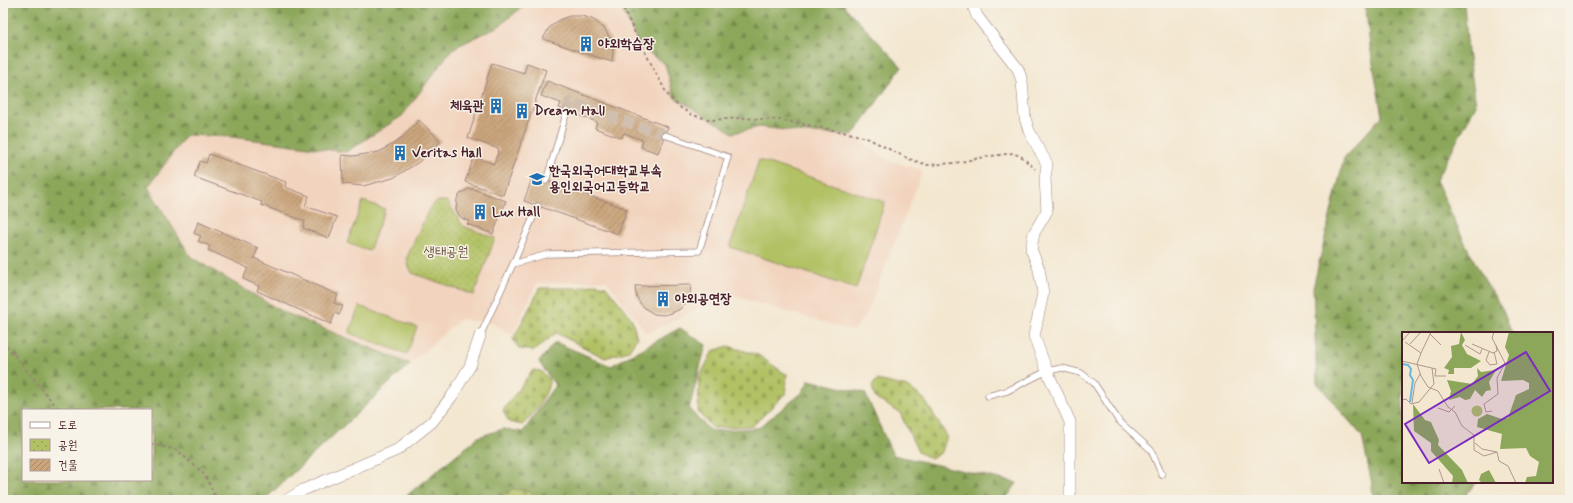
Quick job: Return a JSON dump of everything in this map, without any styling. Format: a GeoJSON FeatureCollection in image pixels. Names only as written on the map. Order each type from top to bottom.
{"type":"FeatureCollection","features":[{"type":"Feature","properties":{"kind":"street"},"geometry":{"type":"LineString","coordinates":[[975,3],[974,8],[977,16],[1018,69],[1022,80],[1025,118],[1029,131],[1047,164],[1045,179],[1046,211],[1034,233],[1031,249],[1039,269],[1042,293],[1034,336],[1046,371],[1070,422],[1070,500]]}},
{"type":"Feature","properties":{"kind":"street"},"geometry":{"type":"LineString","coordinates":[[286,500],[303,490],[397,450],[432,422],[452,396],[470,366],[480,336]]}},
{"type":"Feature","properties":{"kind":"lane"},"geometry":{"type":"LineString","coordinates":[[546,181],[567,111]]}},
{"type":"Feature","properties":{"kind":"lane"},"geometry":{"type":"LineString","coordinates":[[513,264],[548,254],[700,251],[728,157],[665,135]]}},
{"type":"Feature","properties":{"kind":"lane"},"geometry":{"type":"LineString","coordinates":[[480,336],[538,206]]}},
{"type":"Feature","properties":{"kind":"lane"},"geometry":{"type":"LineString","coordinates":[[988,396],[1007,391],[1046,371],[1062,368],[1081,373],[1094,383],[1118,420],[1151,450],[1162,475]]}},
{"type":"Feature","properties":{"kind":"path"},"geometry":{"type":"LineString","coordinates":[[622,3],[633,29],[667,94],[678,106],[692,115],[712,120],[740,118],[781,120],[853,134],[869,139],[909,159],[928,165],[955,163],[1013,153],[1022,157],[1045,179]]}},
{"type":"Feature","properties":{"kind":"path"},"geometry":{"type":"LineString","coordinates":[[3,341],[58,409]]}},
{"type":"Feature","properties":{"kind":"path"},"geometry":{"type":"LineString","coordinates":[[152,444],[177,450],[205,475],[217,500]]}},
{"type":"Feature","properties":{"kind":"shaded area","name":"한국외국어대학교부속 용인외국어고등학교"},"geometry":{"type":"Polygon","coordinates":[[[527,3],[615,3],[620,5],[640,47],[665,64],[674,97],[733,133],[760,127],[807,133],[853,135],[889,161],[923,170],[867,313],[853,331],[728,294],[647,333],[606,280],[537,284],[512,335],[494,324],[460,319],[410,364],[281,311],[172,247],[147,187],[186,135],[232,137],[402,116],[452,49],[499,26],[527,3]]]}},
{"type":"Feature","properties":{"kind":"green space"},"geometry":{"type":"Polygon","coordinates":[[[3,3],[527,3],[499,26],[452,49],[402,116],[346,152],[232,137],[186,135],[148,187],[191,257],[281,311],[410,364],[264,500],[3,500],[3,3]]]}},
{"type":"Feature","properties":{"kind":"green space"},"geometry":{"type":"Polygon","coordinates":[[[615,3],[843,3],[902,67],[853,135],[807,133],[760,127],[733,133],[674,97],[665,64],[640,47],[620,5],[615,3]]]}},
{"type":"Feature","properties":{"kind":"green space"},"geometry":{"type":"Polygon","coordinates":[[[1365,3],[1464,3],[1468,51],[1476,105],[1436,180],[1465,243],[1481,274],[1503,310],[1512,332],[1402,332],[1402,483],[1475,483],[1462,500],[1373,500],[1372,484],[1362,436],[1317,383],[1313,288],[1344,158],[1382,116],[1370,46],[1365,3]]]}},
{"type":"Feature","properties":{"kind":"green space"},"geometry":{"type":"Polygon","coordinates":[[[759,160],[885,202],[856,289],[730,247],[759,160]]]}},
{"type":"Feature","properties":{"kind":"green space"},"geometry":{"type":"Polygon","coordinates":[[[363,201],[385,209],[369,251],[347,243],[363,201]]]}},
{"type":"Feature","properties":{"kind":"green space","name":"생태공원"},"geometry":{"type":"Polygon","coordinates":[[[438,201],[447,201],[463,226],[495,238],[474,295],[412,273],[408,265],[407,257],[430,207],[438,201]]]}},
{"type":"Feature","properties":{"kind":"green space"},"geometry":{"type":"Polygon","coordinates":[[[596,284],[606,286],[632,319],[637,338],[628,351],[605,358],[556,333],[534,351],[519,349],[513,339],[540,288],[577,288],[596,284]]]}},
{"type":"Feature","properties":{"kind":"green space"},"geometry":{"type":"Polygon","coordinates":[[[359,306],[417,327],[407,354],[349,333],[359,306]]]}},
{"type":"Feature","properties":{"kind":"green space"},"geometry":{"type":"Polygon","coordinates":[[[680,328],[706,345],[689,409],[711,431],[758,428],[802,393],[809,380],[865,393],[893,455],[1017,483],[1005,500],[401,500],[478,437],[503,429],[523,432],[555,385],[539,362],[555,342],[611,366],[680,328]]]}},
{"type":"Feature","properties":{"kind":"green space"},"geometry":{"type":"Polygon","coordinates":[[[728,346],[758,355],[787,375],[786,393],[753,426],[713,428],[698,413],[699,378],[713,351],[728,346]]]}},
{"type":"Feature","properties":{"kind":"green space"},"geometry":{"type":"Polygon","coordinates":[[[533,370],[541,371],[549,379],[549,384],[544,397],[536,410],[522,425],[509,422],[503,410],[533,370]]]}},
{"type":"Feature","properties":{"kind":"green space"},"geometry":{"type":"Polygon","coordinates":[[[877,380],[908,387],[924,399],[947,436],[942,452],[931,459],[918,452],[900,413],[875,398],[872,386],[877,380]]]}},
{"type":"Feature","properties":{"kind":"green space"},"geometry":{"type":"Polygon","coordinates":[[[512,489],[528,491],[543,500],[501,500],[503,495],[512,489]]]}},
{"type":"Feature","properties":{"kind":"building","name":"야외학습장"},"geometry":{"type":"Polygon","coordinates":[[[570,16],[582,16],[594,20],[604,28],[610,38],[613,50],[612,62],[543,39],[549,28],[559,20],[570,16]]]}},
{"type":"Feature","properties":{"kind":"building"},"geometry":{"type":"Polygon","coordinates":[[[492,63],[524,73],[527,63],[546,70],[503,195],[465,182],[474,157],[494,164],[499,149],[468,138],[492,63]]]}},
{"type":"Feature","properties":{"kind":"building"},"geometry":{"type":"Polygon","coordinates":[[[547,81],[668,127],[658,153],[641,147],[643,140],[624,133],[622,138],[595,128],[597,122],[559,108],[561,103],[541,96],[547,81]]]}},
{"type":"Feature","properties":{"kind":"building","name":"Veritas Hall"},"geometry":{"type":"Polygon","coordinates":[[[419,120],[441,141],[419,162],[393,178],[363,186],[343,184],[342,155],[353,156],[379,152],[401,139],[419,120]]]}},
{"type":"Feature","properties":{"kind":"building"},"geometry":{"type":"Polygon","coordinates":[[[209,154],[286,182],[285,187],[309,196],[305,206],[337,217],[329,238],[303,228],[305,221],[261,205],[262,202],[194,177],[200,161],[206,163],[209,154]]]}},
{"type":"Feature","properties":{"kind":"building"},"geometry":{"type":"Polygon","coordinates":[[[533,176],[627,209],[618,234],[524,201],[533,176]]]}},
{"type":"Feature","properties":{"kind":"building","name":"Lux Hall"},"geometry":{"type":"Polygon","coordinates":[[[468,189],[473,189],[506,201],[493,234],[467,224],[469,221],[463,219],[456,210],[457,199],[460,194],[468,189]]]}},
{"type":"Feature","properties":{"kind":"building"},"geometry":{"type":"Polygon","coordinates":[[[198,222],[258,248],[254,258],[338,295],[334,303],[343,306],[339,315],[335,313],[331,324],[257,291],[259,286],[243,279],[248,268],[208,250],[210,246],[198,241],[201,236],[194,233],[198,222]]]}},
{"type":"Feature","properties":{"kind":"building","name":"야외공연장"},"geometry":{"type":"Polygon","coordinates":[[[691,285],[690,294],[686,303],[680,309],[663,315],[654,314],[640,303],[636,295],[635,286],[691,285]]]}},
{"type":"Feature","properties":{"kind":"tunnel"},"geometry":{"type":"LineString","coordinates":[[567,111],[570,102],[665,135]]}},
{"type":"Feature","properties":{"kind":"place","name":"야외학습장"},"geometry":{"type":"Point","coordinates":[586,44]}},
{"type":"Feature","properties":{"kind":"place","name":"체육관"},"geometry":{"type":"Point","coordinates":[496,106]}},
{"type":"Feature","properties":{"kind":"place","name":"Dream Hall"},"geometry":{"type":"Point","coordinates":[522,111]}},
{"type":"Feature","properties":{"kind":"place","name":"Veritas Hall"},"geometry":{"type":"Point","coordinates":[400,153]}},
{"type":"Feature","properties":{"kind":"place","name":"한국외국어대학교부속 용인외국어고등학교"},"geometry":{"type":"Point","coordinates":[537,179]}},
{"type":"Feature","properties":{"kind":"place","name":"Lux Hall"},"geometry":{"type":"Point","coordinates":[480,212]}},
{"type":"Feature","properties":{"kind":"place","name":"야외공연장"},"geometry":{"type":"Point","coordinates":[663,299]}}]}
